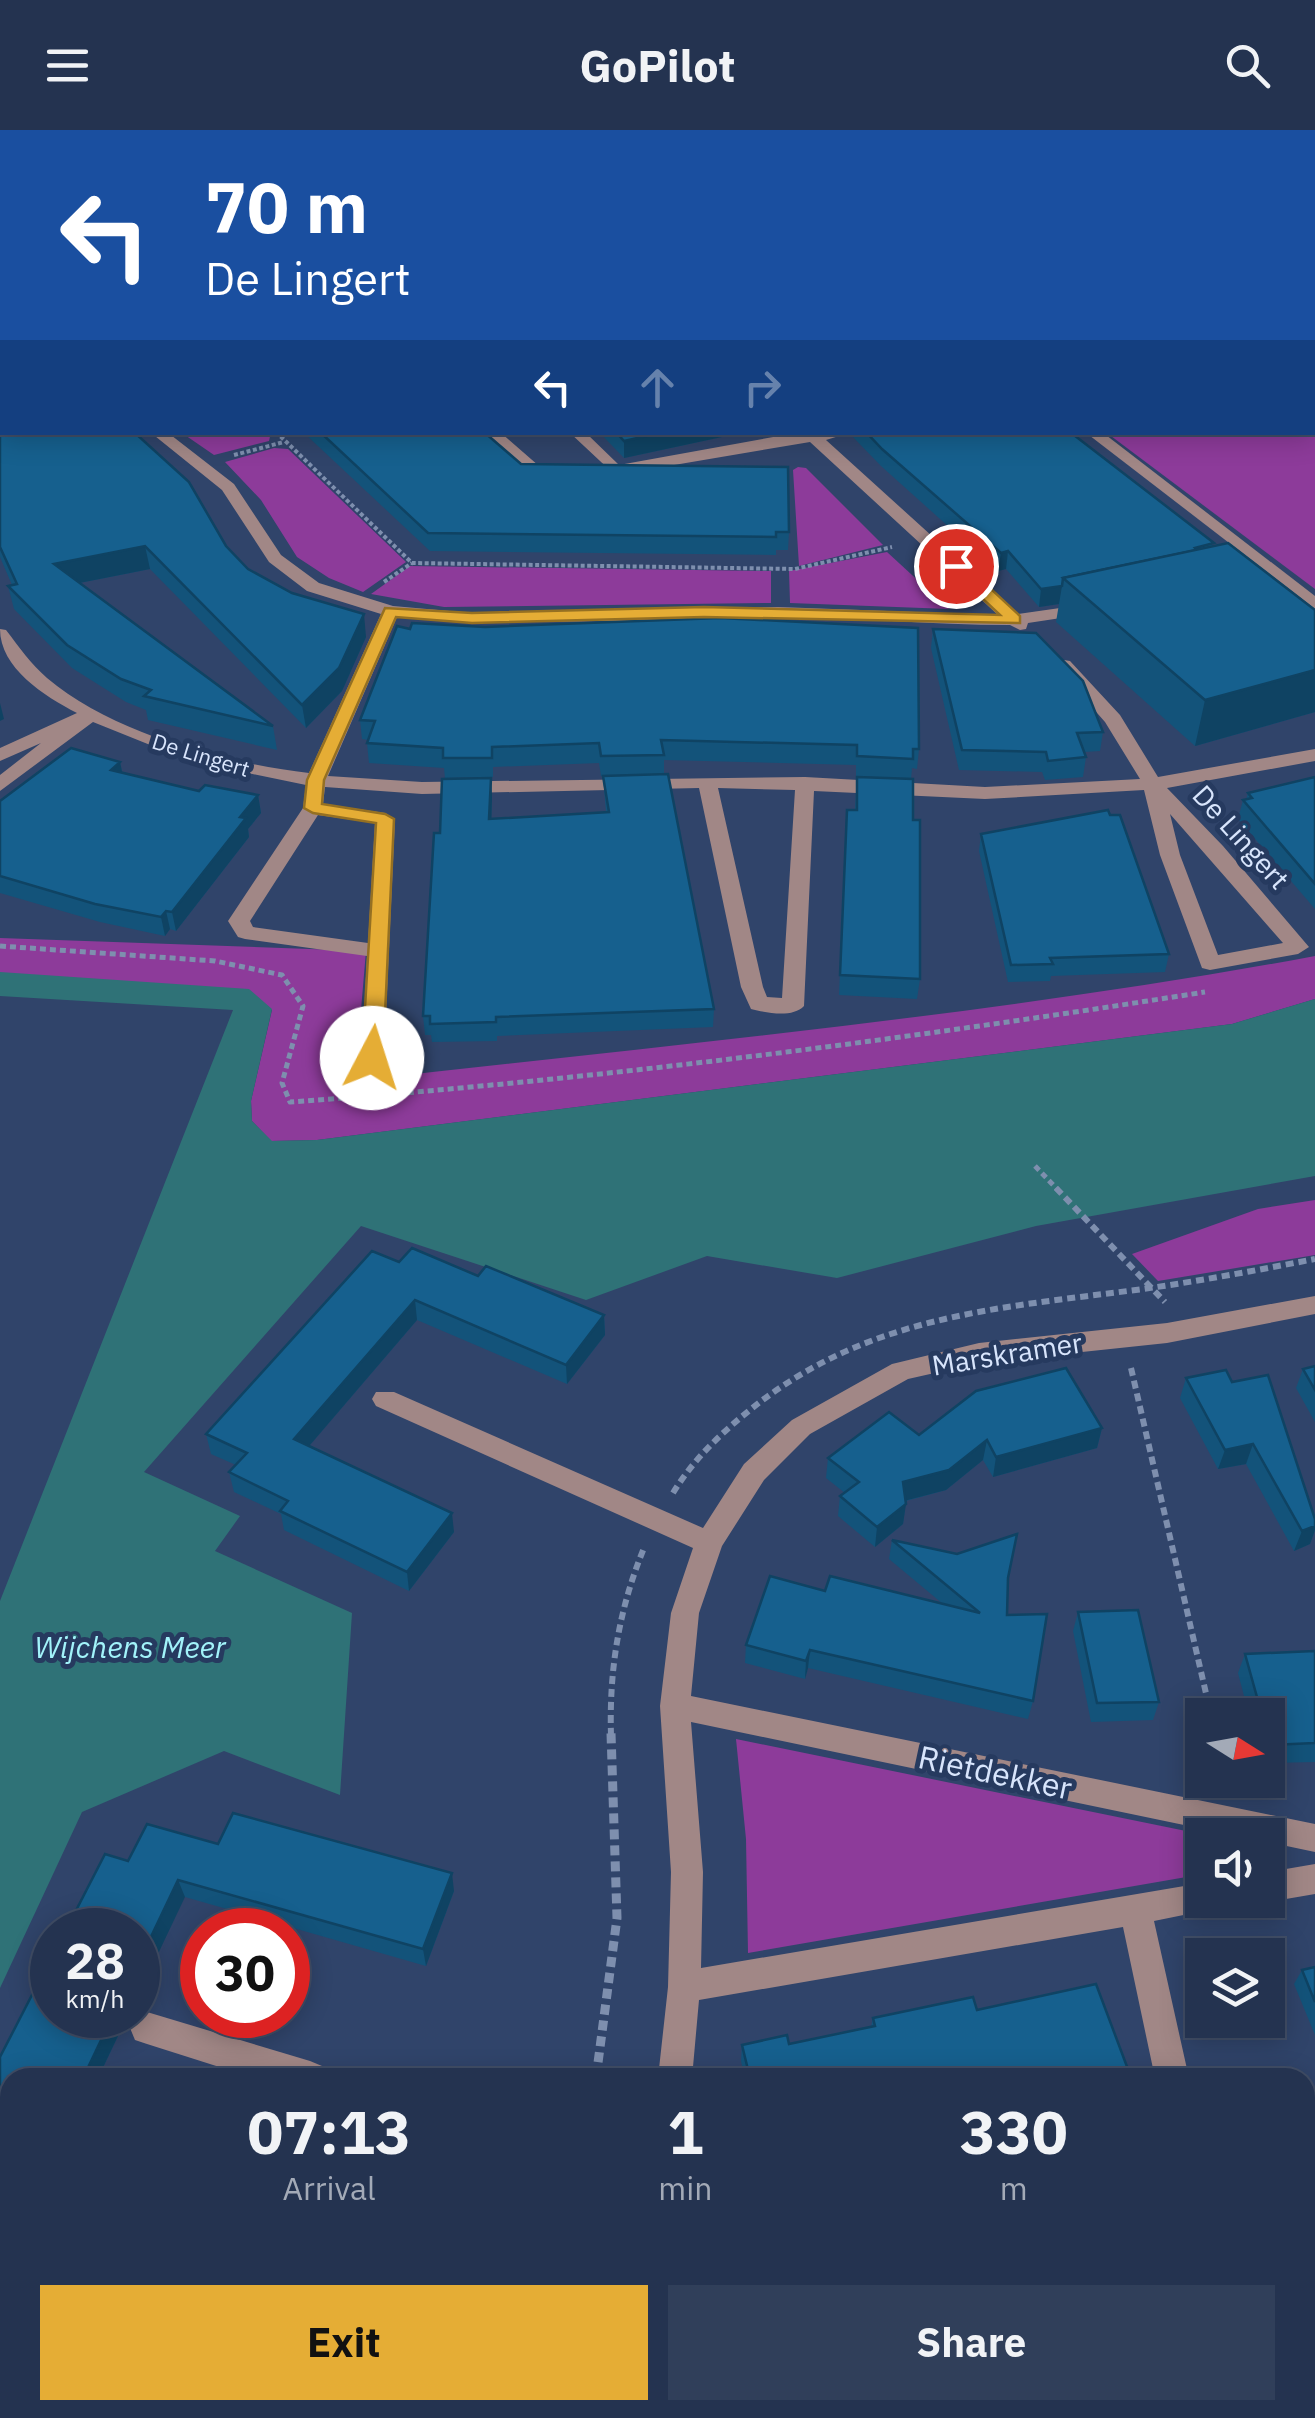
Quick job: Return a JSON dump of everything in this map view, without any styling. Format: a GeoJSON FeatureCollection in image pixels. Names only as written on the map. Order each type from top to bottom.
{"type":"FeatureCollection","features":[{"type":"Feature","properties":{"kind":"street"},"geometry":{"type":"LineString","coordinates":[[161,435],[202,464],[248,512],[275,558],[313,587],[390,611],[472,618],[704,612],[1028,632],[1111,605]]}},
{"type":"Feature","properties":{"kind":"street"},"geometry":{"type":"LineString","coordinates":[[494,435],[535,470],[615,470],[810,435]]}},
{"type":"Feature","properties":{"kind":"street"},"geometry":{"type":"LineString","coordinates":[[579,435],[615,470]]}},
{"type":"Feature","properties":{"kind":"street","name":"De Lingert"},"geometry":{"type":"LineString","coordinates":[[810,435],[1028,632],[1113,720],[1153,785],[1216,850],[1298,947],[1210,964],[1170,854],[1153,785]]}},
{"type":"Feature","properties":{"kind":"street"},"geometry":{"type":"LineString","coordinates":[[1096,435],[1259,569],[1315,604]]}},
{"type":"Feature","properties":{"kind":"street"},"geometry":{"type":"LineString","coordinates":[[379,950],[246,932],[239,921],[313,808],[316,780],[390,611]]}},
{"type":"Feature","properties":{"kind":"street","name":"De Lingert"},"geometry":{"type":"LineString","coordinates":[[0,634],[28,670],[68,703],[164,748],[254,772],[374,787],[482,790],[708,782],[982,793],[1153,785],[1269,767],[1315,755]]}},
{"type":"Feature","properties":{"kind":"street"},"geometry":{"type":"LineString","coordinates":[[0,754],[90,714]]}},
{"type":"Feature","properties":{"kind":"street"},"geometry":{"type":"LineString","coordinates":[[0,785],[90,714]]}},
{"type":"Feature","properties":{"kind":"street"},"geometry":{"type":"LineString","coordinates":[[708,782],[752,987],[760,1004],[792,1006],[805,783]]}},
{"type":"Feature","properties":{"kind":"street"},"geometry":{"type":"LineString","coordinates":[[313,808],[385,819],[372,1058]]}},
{"type":"Feature","properties":{"kind":"street","name":"Marskramer"},"geometry":{"type":"LineString","coordinates":[[676,2068],[684,1986],[687,1872],[675,1706],[686,1612],[709,1543],[754,1472],[801,1427],[901,1372],[979,1352],[1190,1328],[1315,1305]]}},
{"type":"Feature","properties":{"kind":"street"},"geometry":{"type":"LineString","coordinates":[[385,1399],[709,1543]]}},
{"type":"Feature","properties":{"kind":"street","name":"Rietdekker"},"geometry":{"type":"LineString","coordinates":[[675,1706],[1188,1818]]}},
{"type":"Feature","properties":{"kind":"street","name":"Rietdekker"},"geometry":{"type":"LineString","coordinates":[[1285,1834],[1315,1838]]}},
{"type":"Feature","properties":{"kind":"street"},"geometry":{"type":"LineString","coordinates":[[1285,1884],[1315,1879]]}},
{"type":"Feature","properties":{"kind":"street"},"geometry":{"type":"LineString","coordinates":[[684,1986],[1185,1901]]}},
{"type":"Feature","properties":{"kind":"street"},"geometry":{"type":"LineString","coordinates":[[1135,1909],[1170,2068]]}},
{"type":"Feature","properties":{"kind":"street"},"geometry":{"type":"LineString","coordinates":[[160,2032],[278,2068]]}},
{"type":"Feature","properties":{"kind":"path"},"geometry":{"type":"LineString","coordinates":[[279,435],[412,564],[796,569],[928,539]]}},
{"type":"Feature","properties":{"kind":"path"},"geometry":{"type":"LineString","coordinates":[[202,464],[286,441]]}},
{"type":"Feature","properties":{"kind":"path"},"geometry":{"type":"LineString","coordinates":[[0,946],[214,961],[282,975],[303,1006],[282,1083],[290,1102],[481,1090],[1020,1021],[1211,991]]}},
{"type":"Feature","properties":{"kind":"path"},"geometry":{"type":"LineString","coordinates":[[1036,1166],[1190,1328]]}},
{"type":"Feature","properties":{"kind":"path"},"geometry":{"type":"LineString","coordinates":[[1004,1304],[1152,1288],[1315,1259]]}},
{"type":"Feature","properties":{"kind":"path"},"geometry":{"type":"LineString","coordinates":[[1124,1337],[1207,1698]]}},
{"type":"Feature","properties":{"kind":"path"},"geometry":{"type":"LineString","coordinates":[[597,2068],[616,1921],[611,1726],[616,1636],[626,1582],[657,1522]]}},
{"type":"Feature","properties":{"kind":"shaded area"},"geometry":{"type":"Polygon","coordinates":[[[185,435],[270,435],[269,441],[214,455],[185,435]]]}},
{"type":"Feature","properties":{"kind":"shaded area"},"geometry":{"type":"Polygon","coordinates":[[[1110,435],[1315,435],[1315,589],[1110,435]]]}},
{"type":"Feature","properties":{"kind":"shaded area"},"geometry":{"type":"Polygon","coordinates":[[[274,448],[288,449],[406,562],[363,592],[329,578],[297,557],[261,500],[225,462],[274,448]]]}},
{"type":"Feature","properties":{"kind":"shaded area"},"geometry":{"type":"Polygon","coordinates":[[[806,468],[883,545],[799,566],[793,470],[806,468]]]}},
{"type":"Feature","properties":{"kind":"shaded area"},"geometry":{"type":"Polygon","coordinates":[[[887,552],[949,609],[790,603],[789,571],[887,552]]]}},
{"type":"Feature","properties":{"kind":"shaded area"},"geometry":{"type":"Polygon","coordinates":[[[410,566],[771,571],[771,603],[444,607],[371,594],[410,566]]]}},
{"type":"Feature","properties":{"kind":"shaded area"},"geometry":{"type":"Polygon","coordinates":[[[0,938],[366,951],[355,1081],[956,1012],[1315,956],[1315,999],[1232,1024],[317,1140],[271,1141],[252,1121],[251,1101],[272,1010],[0,974],[0,938]]]}},
{"type":"Feature","properties":{"kind":"shaded area"},"geometry":{"type":"Polygon","coordinates":[[[1315,1200],[1315,1255],[1158,1281],[1132,1254],[1258,1209],[1315,1200]]]}},
{"type":"Feature","properties":{"kind":"shaded area"},"geometry":{"type":"Polygon","coordinates":[[[736,1739],[1185,1831],[1185,1877],[748,1953],[746,1839],[736,1739]]]}},
{"type":"Feature","properties":{"kind":"water","name":"Wijchens Meer"},"geometry":{"type":"Polygon","coordinates":[[[0,972],[249,989],[272,1009],[251,1101],[252,1121],[272,1141],[317,1140],[1232,1024],[1315,999],[1315,1176],[1036,1226],[837,1278],[707,1256],[586,1300],[361,1226],[144,1472],[240,1516],[215,1551],[352,1613],[340,1795],[224,1751],[82,1812],[37,1908],[30,1908],[30,1924],[0,1988],[0,1601],[233,1010],[0,996],[0,972]]]}},
{"type":"Feature","properties":{"kind":"building"},"geometry":{"type":"Polygon","coordinates":[[[0,435],[137,435],[189,482],[226,546],[248,569],[292,593],[364,614],[339,668],[302,705],[145,546],[54,564],[273,726],[144,696],[151,690],[121,679],[67,645],[8,586],[17,584],[0,547],[0,435]]]}},
{"type":"Feature","properties":{"kind":"building"},"geometry":{"type":"Polygon","coordinates":[[[323,435],[487,435],[521,464],[788,467],[789,532],[776,532],[776,537],[428,533],[323,435]]]}},
{"type":"Feature","properties":{"kind":"building"},"geometry":{"type":"Polygon","coordinates":[[[619,435],[651,435],[624,441],[619,435]]]}},
{"type":"Feature","properties":{"kind":"building"},"geometry":{"type":"Polygon","coordinates":[[[869,435],[1074,435],[1214,543],[1063,578],[1062,586],[1041,589],[1008,551],[1001,553],[869,435]]]}},
{"type":"Feature","properties":{"kind":"building"},"geometry":{"type":"Polygon","coordinates":[[[1228,543],[1315,610],[1315,670],[1205,700],[1063,578],[1228,543]]]}},
{"type":"Feature","properties":{"kind":"building"},"geometry":{"type":"Polygon","coordinates":[[[720,618],[918,628],[919,749],[913,749],[913,759],[857,756],[857,745],[661,740],[664,755],[601,756],[599,743],[492,747],[492,758],[443,758],[443,748],[367,743],[375,721],[360,720],[397,626],[410,629],[412,623],[485,627],[720,618]]]}},
{"type":"Feature","properties":{"kind":"building"},"geometry":{"type":"Polygon","coordinates":[[[933,629],[1036,633],[1083,681],[1103,732],[1077,733],[1086,757],[1048,761],[1046,752],[962,750],[933,629]]]}},
{"type":"Feature","properties":{"kind":"building"},"geometry":{"type":"Polygon","coordinates":[[[71,748],[120,762],[111,770],[199,791],[205,785],[258,795],[240,817],[246,818],[172,912],[166,911],[161,917],[95,904],[0,876],[0,801],[71,748]]]}},
{"type":"Feature","properties":{"kind":"building"},"geometry":{"type":"Polygon","coordinates":[[[668,774],[714,1009],[496,1017],[496,1022],[430,1024],[430,1016],[423,1016],[434,833],[440,833],[442,779],[491,778],[489,819],[609,812],[603,776],[668,774]]]}},
{"type":"Feature","properties":{"kind":"building"},"geometry":{"type":"Polygon","coordinates":[[[857,777],[913,779],[913,820],[920,820],[920,979],[840,975],[847,810],[857,810],[857,777]]]}},
{"type":"Feature","properties":{"kind":"building"},"geometry":{"type":"Polygon","coordinates":[[[1315,777],[1315,884],[1243,800],[1252,798],[1248,793],[1315,777]]]}},
{"type":"Feature","properties":{"kind":"building"},"geometry":{"type":"Polygon","coordinates":[[[1108,810],[1110,815],[1120,815],[1169,954],[1050,958],[1053,964],[1011,965],[981,834],[1108,810]]]}},
{"type":"Feature","properties":{"kind":"building"},"geometry":{"type":"Polygon","coordinates":[[[412,1248],[478,1276],[486,1266],[604,1315],[566,1365],[415,1300],[294,1439],[452,1513],[407,1572],[280,1511],[288,1501],[229,1472],[247,1453],[206,1434],[372,1251],[399,1262],[412,1248]]]}},
{"type":"Feature","properties":{"kind":"building"},"geometry":{"type":"Polygon","coordinates":[[[1315,1366],[1315,1390],[1303,1369],[1315,1366]]]}},
{"type":"Feature","properties":{"kind":"building"},"geometry":{"type":"Polygon","coordinates":[[[1066,1368],[1102,1428],[996,1457],[987,1440],[949,1470],[903,1482],[906,1504],[877,1527],[840,1496],[859,1482],[828,1458],[889,1412],[919,1435],[976,1391],[1066,1368]]]}},
{"type":"Feature","properties":{"kind":"building"},"geometry":{"type":"Polygon","coordinates":[[[1226,1370],[1232,1382],[1268,1375],[1315,1526],[1302,1531],[1253,1444],[1225,1450],[1186,1378],[1226,1370]]]}},
{"type":"Feature","properties":{"kind":"building"},"geometry":{"type":"Polygon","coordinates":[[[1017,1534],[1008,1578],[1007,1615],[1047,1614],[1033,1701],[810,1650],[806,1661],[746,1645],[770,1576],[825,1591],[830,1576],[980,1613],[892,1540],[957,1554],[1017,1534]]]}},
{"type":"Feature","properties":{"kind":"building"},"geometry":{"type":"Polygon","coordinates":[[[1138,1610],[1159,1702],[1097,1703],[1078,1612],[1138,1610]]]}},
{"type":"Feature","properties":{"kind":"building"},"geometry":{"type":"Polygon","coordinates":[[[1315,1651],[1315,1743],[1285,1744],[1285,1698],[1257,1698],[1245,1654],[1315,1651]]]}},
{"type":"Feature","properties":{"kind":"building"},"geometry":{"type":"Polygon","coordinates":[[[233,1813],[452,1873],[423,1949],[310,1917],[310,1908],[277,1908],[178,1880],[160,1918],[160,1908],[77,1908],[105,1854],[128,1861],[147,1824],[218,1844],[233,1813]]]}},
{"type":"Feature","properties":{"kind":"building"},"geometry":{"type":"Polygon","coordinates":[[[1315,1967],[1315,2002],[1302,1970],[1315,1967]]]}},
{"type":"Feature","properties":{"kind":"building"},"geometry":{"type":"Polygon","coordinates":[[[1096,1984],[1128,2068],[748,2068],[742,2045],[787,2035],[789,2044],[875,2026],[873,2018],[973,1997],[977,2010],[1096,1984]]]}},
{"type":"Feature","properties":{"kind":"building"},"geometry":{"type":"Polygon","coordinates":[[[30,1999],[30,2038],[102,2038],[88,2068],[0,2068],[0,2057],[30,1999]]]}},
{"type":"Feature","properties":{"kind":"route"},"geometry":{"type":"LineString","coordinates":[[372,1058],[385,819],[313,808],[316,780],[390,611],[472,618],[778,612],[921,620],[1014,620],[956,566]]}}]}
